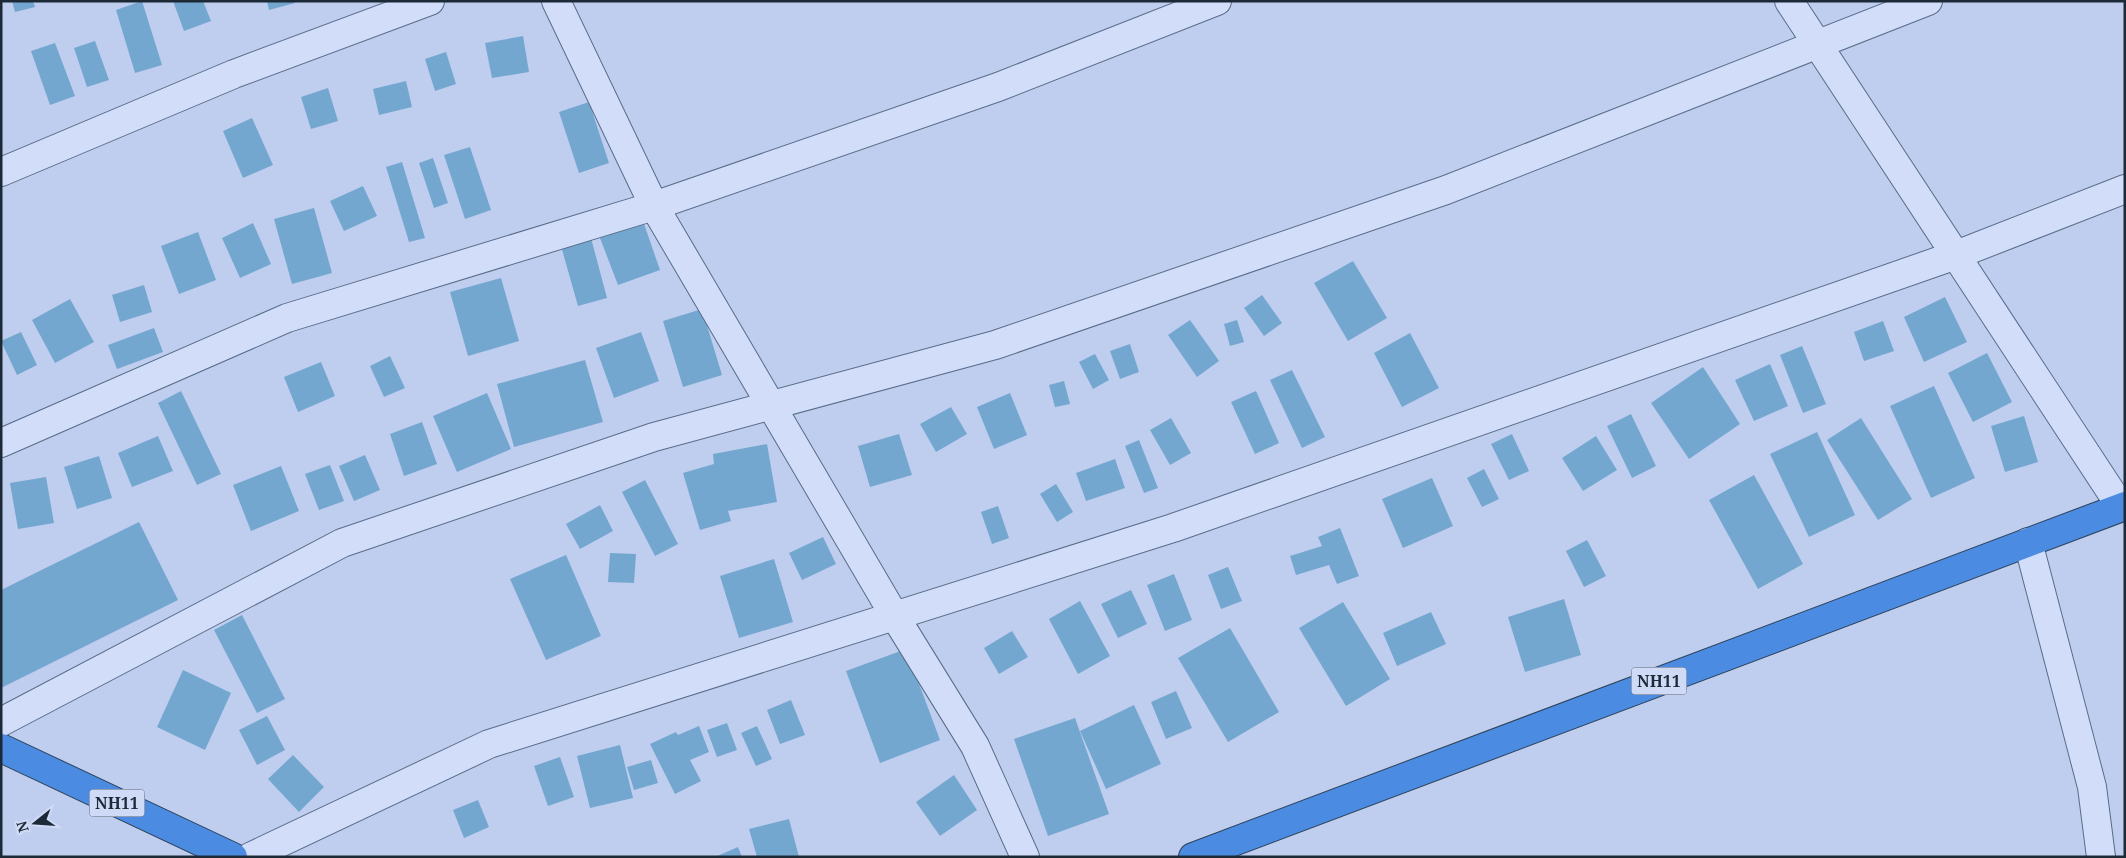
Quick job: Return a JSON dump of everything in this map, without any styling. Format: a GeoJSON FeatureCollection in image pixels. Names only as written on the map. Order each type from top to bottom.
{"type":"FeatureCollection","features":[{"type":"Feature","properties":{"kind":"highway","name":"NH11"},"geometry":{"type":"LineString","coordinates":[[1193,857],[2123,506]]}},
{"type":"Feature","properties":{"kind":"highway","name":"NH11"},"geometry":{"type":"LineString","coordinates":[[1,748],[233,857]]}},
{"type":"Feature","properties":{"kind":"street"},"geometry":{"type":"LineString","coordinates":[[1,172],[234,74],[430,1]]}},
{"type":"Feature","properties":{"kind":"street"},"geometry":{"type":"LineString","coordinates":[[556,1],[654,206],[894,615],[975,746],[1025,857]]}},
{"type":"Feature","properties":{"kind":"street"},"geometry":{"type":"LineString","coordinates":[[1,443],[287,318],[654,206],[998,88],[1217,1]]}},
{"type":"Feature","properties":{"kind":"street"},"geometry":{"type":"LineString","coordinates":[[1789,1],[2123,506]]}},
{"type":"Feature","properties":{"kind":"street"},"geometry":{"type":"LineString","coordinates":[[1,722],[342,543],[654,437],[995,345],[1436,193],[1928,1]]}},
{"type":"Feature","properties":{"kind":"street"},"geometry":{"type":"LineString","coordinates":[[250,857],[489,744],[1173,528],[1956,255],[2125,189]]}},
{"type":"Feature","properties":{"kind":"street"},"geometry":{"type":"LineString","coordinates":[[2028,542],[2092,787],[2101,857]]}},
{"type":"Feature","properties":{"kind":"building"},"geometry":{"type":"Polygon","coordinates":[[[12,1],[33,1],[35,7],[15,12],[12,1]]]}},
{"type":"Feature","properties":{"kind":"building"},"geometry":{"type":"Polygon","coordinates":[[[142,1],[162,65],[135,73],[116,10],[142,1]]]}},
{"type":"Feature","properties":{"kind":"building"},"geometry":{"type":"Polygon","coordinates":[[[173,1],[203,1],[211,21],[184,31],[173,1]]]}},
{"type":"Feature","properties":{"kind":"building"},"geometry":{"type":"Polygon","coordinates":[[[267,1],[294,1],[295,3],[269,10],[267,1]]]}},
{"type":"Feature","properties":{"kind":"building"},"geometry":{"type":"Polygon","coordinates":[[[523,36],[529,72],[492,78],[485,43],[523,36]]]}},
{"type":"Feature","properties":{"kind":"building"},"geometry":{"type":"Polygon","coordinates":[[[95,41],[109,80],[87,87],[74,48],[95,41]]]}},
{"type":"Feature","properties":{"kind":"building"},"geometry":{"type":"Polygon","coordinates":[[[55,43],[75,96],[50,105],[31,51],[55,43]]]}},
{"type":"Feature","properties":{"kind":"building"},"geometry":{"type":"Polygon","coordinates":[[[446,52],[456,84],[435,91],[425,59],[446,52]]]}},
{"type":"Feature","properties":{"kind":"building"},"geometry":{"type":"Polygon","coordinates":[[[406,81],[412,107],[379,115],[373,89],[406,81]]]}},
{"type":"Feature","properties":{"kind":"building"},"geometry":{"type":"Polygon","coordinates":[[[328,88],[338,121],[311,129],[301,97],[328,88]]]}},
{"type":"Feature","properties":{"kind":"building"},"geometry":{"type":"Polygon","coordinates":[[[589,102],[609,163],[579,173],[559,112],[589,102]]]}},
{"type":"Feature","properties":{"kind":"building"},"geometry":{"type":"Polygon","coordinates":[[[252,118],[273,165],[243,178],[223,131],[252,118]]]}},
{"type":"Feature","properties":{"kind":"building"},"geometry":{"type":"Polygon","coordinates":[[[470,147],[491,210],[465,219],[444,155],[470,147]]]}},
{"type":"Feature","properties":{"kind":"building"},"geometry":{"type":"Polygon","coordinates":[[[433,158],[448,203],[434,208],[419,163],[433,158]]]}},
{"type":"Feature","properties":{"kind":"building"},"geometry":{"type":"Polygon","coordinates":[[[402,162],[425,238],[409,242],[386,167],[402,162]]]}},
{"type":"Feature","properties":{"kind":"building"},"geometry":{"type":"Polygon","coordinates":[[[363,186],[377,216],[344,231],[330,201],[363,186]]]}},
{"type":"Feature","properties":{"kind":"building"},"geometry":{"type":"Polygon","coordinates":[[[314,208],[332,273],[292,284],[274,219],[314,208]]]}},
{"type":"Feature","properties":{"kind":"building"},"geometry":{"type":"Polygon","coordinates":[[[643,221],[660,270],[618,285],[600,238],[643,221]]]}},
{"type":"Feature","properties":{"kind":"building"},"geometry":{"type":"Polygon","coordinates":[[[253,223],[271,264],[240,278],[222,238],[253,223]]]}},
{"type":"Feature","properties":{"kind":"building"},"geometry":{"type":"Polygon","coordinates":[[[198,232],[216,280],[179,294],[161,246],[198,232]]]}},
{"type":"Feature","properties":{"kind":"building"},"geometry":{"type":"Polygon","coordinates":[[[591,238],[607,298],[578,306],[561,246],[591,238]]]}},
{"type":"Feature","properties":{"kind":"building"},"geometry":{"type":"Polygon","coordinates":[[[1353,261],[1387,318],[1348,341],[1314,283],[1353,261]]]}},
{"type":"Feature","properties":{"kind":"building"},"geometry":{"type":"Polygon","coordinates":[[[501,278],[519,341],[468,356],[450,292],[501,278]]]}},
{"type":"Feature","properties":{"kind":"building"},"geometry":{"type":"Polygon","coordinates":[[[144,285],[152,312],[120,322],[112,295],[144,285]]]}},
{"type":"Feature","properties":{"kind":"building"},"geometry":{"type":"Polygon","coordinates":[[[1262,295],[1282,323],[1264,336],[1244,308],[1262,295]]]}},
{"type":"Feature","properties":{"kind":"building"},"geometry":{"type":"Polygon","coordinates":[[[1945,297],[1967,342],[1924,362],[1904,317],[1945,297]]]}},
{"type":"Feature","properties":{"kind":"building"},"geometry":{"type":"Polygon","coordinates":[[[70,299],[94,342],[55,363],[32,320],[70,299]]]}},
{"type":"Feature","properties":{"kind":"building"},"geometry":{"type":"Polygon","coordinates":[[[702,309],[722,375],[683,387],[663,321],[702,309]]]}},
{"type":"Feature","properties":{"kind":"building"},"geometry":{"type":"Polygon","coordinates":[[[1190,320],[1219,361],[1197,377],[1168,335],[1190,320]]]}},
{"type":"Feature","properties":{"kind":"building"},"geometry":{"type":"Polygon","coordinates":[[[1237,320],[1244,342],[1230,346],[1224,324],[1237,320]]]}},
{"type":"Feature","properties":{"kind":"building"},"geometry":{"type":"Polygon","coordinates":[[[1883,321],[1894,351],[1864,361],[1854,332],[1883,321]]]}},
{"type":"Feature","properties":{"kind":"building"},"geometry":{"type":"Polygon","coordinates":[[[154,328],[163,352],[117,369],[108,345],[154,328]]]}},
{"type":"Feature","properties":{"kind":"building"},"geometry":{"type":"Polygon","coordinates":[[[21,332],[37,365],[17,375],[1,341],[21,332]]]}},
{"type":"Feature","properties":{"kind":"building"},"geometry":{"type":"Polygon","coordinates":[[[641,332],[659,381],[614,398],[596,348],[641,332]]]}},
{"type":"Feature","properties":{"kind":"building"},"geometry":{"type":"Polygon","coordinates":[[[1410,333],[1439,388],[1402,407],[1374,353],[1410,333]]]}},
{"type":"Feature","properties":{"kind":"building"},"geometry":{"type":"Polygon","coordinates":[[[1130,344],[1139,372],[1120,379],[1110,351],[1130,344]]]}},
{"type":"Feature","properties":{"kind":"building"},"geometry":{"type":"Polygon","coordinates":[[[1802,346],[1826,404],[1803,413],[1780,355],[1802,346]]]}},
{"type":"Feature","properties":{"kind":"building"},"geometry":{"type":"Polygon","coordinates":[[[1987,353],[2012,402],[1973,422],[1948,373],[1987,353]]]}},
{"type":"Feature","properties":{"kind":"building"},"geometry":{"type":"Polygon","coordinates":[[[1095,354],[1109,380],[1093,389],[1079,362],[1095,354]]]}},
{"type":"Feature","properties":{"kind":"building"},"geometry":{"type":"Polygon","coordinates":[[[390,356],[405,388],[384,397],[370,366],[390,356]]]}},
{"type":"Feature","properties":{"kind":"building"},"geometry":{"type":"Polygon","coordinates":[[[585,360],[603,422],[514,447],[497,384],[585,360]]]}},
{"type":"Feature","properties":{"kind":"building"},"geometry":{"type":"Polygon","coordinates":[[[321,362],[335,396],[298,412],[284,377],[321,362]]]}},
{"type":"Feature","properties":{"kind":"building"},"geometry":{"type":"Polygon","coordinates":[[[1770,364],[1788,406],[1754,421],[1735,380],[1770,364]]]}},
{"type":"Feature","properties":{"kind":"building"},"geometry":{"type":"Polygon","coordinates":[[[1703,367],[1740,424],[1689,459],[1651,403],[1703,367]]]}},
{"type":"Feature","properties":{"kind":"building"},"geometry":{"type":"Polygon","coordinates":[[[1292,370],[1325,437],[1302,448],[1270,380],[1292,370]]]}},
{"type":"Feature","properties":{"kind":"building"},"geometry":{"type":"Polygon","coordinates":[[[1064,381],[1070,404],[1055,407],[1049,385],[1064,381]]]}},
{"type":"Feature","properties":{"kind":"building"},"geometry":{"type":"Polygon","coordinates":[[[1934,386],[1975,478],[1931,498],[1890,406],[1934,386]]]}},
{"type":"Feature","properties":{"kind":"building"},"geometry":{"type":"Polygon","coordinates":[[[181,391],[221,474],[197,485],[158,403],[181,391]]]}},
{"type":"Feature","properties":{"kind":"building"},"geometry":{"type":"Polygon","coordinates":[[[1256,391],[1279,443],[1255,454],[1231,402],[1256,391]]]}},
{"type":"Feature","properties":{"kind":"building"},"geometry":{"type":"Polygon","coordinates":[[[487,393],[511,449],[457,472],[433,416],[487,393]]]}},
{"type":"Feature","properties":{"kind":"building"},"geometry":{"type":"Polygon","coordinates":[[[1010,393],[1027,435],[994,449],[977,407],[1010,393]]]}},
{"type":"Feature","properties":{"kind":"building"},"geometry":{"type":"Polygon","coordinates":[[[951,407],[967,434],[936,452],[920,424],[951,407]]]}},
{"type":"Feature","properties":{"kind":"building"},"geometry":{"type":"Polygon","coordinates":[[[1631,414],[1656,466],[1632,478],[1607,426],[1631,414]]]}},
{"type":"Feature","properties":{"kind":"building"},"geometry":{"type":"Polygon","coordinates":[[[2024,416],[2038,462],[2005,472],[1991,426],[2024,416]]]}},
{"type":"Feature","properties":{"kind":"building"},"geometry":{"type":"Polygon","coordinates":[[[1171,418],[1191,453],[1170,465],[1150,430],[1171,418]]]}},
{"type":"Feature","properties":{"kind":"building"},"geometry":{"type":"Polygon","coordinates":[[[1861,418],[1912,499],[1878,520],[1827,440],[1861,418]]]}},
{"type":"Feature","properties":{"kind":"building"},"geometry":{"type":"Polygon","coordinates":[[[422,422],[437,464],[404,476],[390,434],[422,422]]]}},
{"type":"Feature","properties":{"kind":"building"},"geometry":{"type":"Polygon","coordinates":[[[1817,432],[1855,515],[1809,537],[1770,454],[1817,432]]]}},
{"type":"Feature","properties":{"kind":"building"},"geometry":{"type":"Polygon","coordinates":[[[899,434],[912,475],[870,487],[858,446],[899,434]]]}},
{"type":"Feature","properties":{"kind":"building"},"geometry":{"type":"Polygon","coordinates":[[[1512,434],[1529,471],[1509,480],[1491,444],[1512,434]]]}},
{"type":"Feature","properties":{"kind":"building"},"geometry":{"type":"Polygon","coordinates":[[[158,436],[173,471],[132,487],[118,453],[158,436]]]}},
{"type":"Feature","properties":{"kind":"building"},"geometry":{"type":"Polygon","coordinates":[[[1596,436],[1617,470],[1583,491],[1562,458],[1596,436]]]}},
{"type":"Feature","properties":{"kind":"building"},"geometry":{"type":"Polygon","coordinates":[[[1139,440],[1158,488],[1144,493],[1125,446],[1139,440]]]}},
{"type":"Feature","properties":{"kind":"building"},"geometry":{"type":"Polygon","coordinates":[[[767,444],[777,502],[728,511],[731,521],[700,530],[683,473],[714,464],[713,454],[767,444]]]}},
{"type":"Feature","properties":{"kind":"building"},"geometry":{"type":"Polygon","coordinates":[[[365,455],[380,490],[354,501],[339,466],[365,455]]]}},
{"type":"Feature","properties":{"kind":"building"},"geometry":{"type":"Polygon","coordinates":[[[99,456],[112,498],[77,509],[64,467],[99,456]]]}},
{"type":"Feature","properties":{"kind":"building"},"geometry":{"type":"Polygon","coordinates":[[[1115,459],[1125,488],[1086,501],[1076,473],[1115,459]]]}},
{"type":"Feature","properties":{"kind":"building"},"geometry":{"type":"Polygon","coordinates":[[[330,465],[344,501],[319,510],[305,474],[330,465]]]}},
{"type":"Feature","properties":{"kind":"building"},"geometry":{"type":"Polygon","coordinates":[[[281,466],[299,511],[251,531],[233,485],[281,466]]]}},
{"type":"Feature","properties":{"kind":"building"},"geometry":{"type":"Polygon","coordinates":[[[1484,469],[1499,499],[1482,507],[1467,478],[1484,469]]]}},
{"type":"Feature","properties":{"kind":"building"},"geometry":{"type":"Polygon","coordinates":[[[1754,475],[1803,564],[1758,589],[1709,500],[1754,475]]]}},
{"type":"Feature","properties":{"kind":"building"},"geometry":{"type":"Polygon","coordinates":[[[46,477],[54,523],[18,529],[10,483],[46,477]]]}},
{"type":"Feature","properties":{"kind":"building"},"geometry":{"type":"Polygon","coordinates":[[[1432,478],[1453,526],[1403,548],[1382,499],[1432,478]]]}},
{"type":"Feature","properties":{"kind":"building"},"geometry":{"type":"Polygon","coordinates":[[[645,480],[678,544],[655,556],[622,492],[645,480]]]}},
{"type":"Feature","properties":{"kind":"building"},"geometry":{"type":"Polygon","coordinates":[[[1056,484],[1073,512],[1057,522],[1040,494],[1056,484]]]}},
{"type":"Feature","properties":{"kind":"building"},"geometry":{"type":"Polygon","coordinates":[[[600,505],[613,531],[580,549],[566,524],[600,505]]]}},
{"type":"Feature","properties":{"kind":"building"},"geometry":{"type":"Polygon","coordinates":[[[998,506],[1009,538],[992,544],[981,512],[998,506]]]}},
{"type":"Feature","properties":{"kind":"building"},"geometry":{"type":"Polygon","coordinates":[[[139,522],[178,600],[1,688],[1,590],[139,522]]]}},
{"type":"Feature","properties":{"kind":"building"},"geometry":{"type":"Polygon","coordinates":[[[1340,528],[1359,576],[1337,584],[1329,565],[1296,575],[1290,556],[1322,546],[1318,537],[1340,528]]]}},
{"type":"Feature","properties":{"kind":"building"},"geometry":{"type":"Polygon","coordinates":[[[823,537],[836,564],[802,580],[789,553],[823,537]]]}},
{"type":"Feature","properties":{"kind":"building"},"geometry":{"type":"Polygon","coordinates":[[[1587,540],[1606,576],[1584,587],[1566,551],[1587,540]]]}},
{"type":"Feature","properties":{"kind":"building"},"geometry":{"type":"Polygon","coordinates":[[[610,553],[636,554],[634,583],[608,582],[610,553]]]}},
{"type":"Feature","properties":{"kind":"building"},"geometry":{"type":"Polygon","coordinates":[[[566,555],[601,636],[546,660],[510,579],[566,555]]]}},
{"type":"Feature","properties":{"kind":"building"},"geometry":{"type":"Polygon","coordinates":[[[774,559],[793,622],[739,638],[720,576],[774,559]]]}},
{"type":"Feature","properties":{"kind":"building"},"geometry":{"type":"Polygon","coordinates":[[[1228,567],[1242,601],[1221,609],[1208,575],[1228,567]]]}},
{"type":"Feature","properties":{"kind":"building"},"geometry":{"type":"Polygon","coordinates":[[[1174,574],[1192,620],[1165,631],[1147,585],[1174,574]]]}},
{"type":"Feature","properties":{"kind":"building"},"geometry":{"type":"Polygon","coordinates":[[[1131,590],[1147,624],[1118,638],[1101,604],[1131,590]]]}},
{"type":"Feature","properties":{"kind":"building"},"geometry":{"type":"Polygon","coordinates":[[[1564,599],[1581,655],[1525,672],[1508,617],[1564,599]]]}},
{"type":"Feature","properties":{"kind":"building"},"geometry":{"type":"Polygon","coordinates":[[[1080,601],[1110,656],[1078,674],[1049,619],[1080,601]]]}},
{"type":"Feature","properties":{"kind":"building"},"geometry":{"type":"Polygon","coordinates":[[[1343,602],[1390,679],[1346,706],[1299,628],[1343,602]]]}},
{"type":"Feature","properties":{"kind":"building"},"geometry":{"type":"Polygon","coordinates":[[[1431,612],[1446,644],[1397,666],[1383,633],[1431,612]]]}},
{"type":"Feature","properties":{"kind":"building"},"geometry":{"type":"Polygon","coordinates":[[[242,615],[285,699],[257,713],[214,630],[242,615]]]}},
{"type":"Feature","properties":{"kind":"building"},"geometry":{"type":"Polygon","coordinates":[[[1230,628],[1279,712],[1228,742],[1178,658],[1230,628]]]}},
{"type":"Feature","properties":{"kind":"building"},"geometry":{"type":"Polygon","coordinates":[[[1012,631],[1028,657],[999,674],[984,648],[1012,631]]]}},
{"type":"Feature","properties":{"kind":"building"},"geometry":{"type":"Polygon","coordinates":[[[906,649],[940,740],[880,763],[846,671],[906,649]]]}},
{"type":"Feature","properties":{"kind":"building"},"geometry":{"type":"Polygon","coordinates":[[[183,670],[231,693],[205,750],[157,727],[183,670]]]}},
{"type":"Feature","properties":{"kind":"building"},"geometry":{"type":"Polygon","coordinates":[[[1176,691],[1192,728],[1166,739],[1151,702],[1176,691]]]}},
{"type":"Feature","properties":{"kind":"building"},"geometry":{"type":"Polygon","coordinates":[[[791,700],[805,735],[780,744],[767,710],[791,700]]]}},
{"type":"Feature","properties":{"kind":"building"},"geometry":{"type":"Polygon","coordinates":[[[1134,705],[1161,764],[1106,789],[1080,731],[1134,705]]]}},
{"type":"Feature","properties":{"kind":"building"},"geometry":{"type":"Polygon","coordinates":[[[267,716],[285,750],[257,765],[239,730],[267,716]]]}},
{"type":"Feature","properties":{"kind":"building"},"geometry":{"type":"Polygon","coordinates":[[[1075,718],[1109,814],[1048,836],[1014,739],[1075,718]]]}},
{"type":"Feature","properties":{"kind":"building"},"geometry":{"type":"Polygon","coordinates":[[[727,723],[737,750],[717,757],[707,730],[727,723]]]}},
{"type":"Feature","properties":{"kind":"building"},"geometry":{"type":"Polygon","coordinates":[[[699,726],[709,752],[690,760],[701,781],[675,794],[650,744],[676,732],[678,735],[699,726]]]}},
{"type":"Feature","properties":{"kind":"building"},"geometry":{"type":"Polygon","coordinates":[[[757,726],[772,759],[756,766],[741,733],[757,726]]]}},
{"type":"Feature","properties":{"kind":"building"},"geometry":{"type":"Polygon","coordinates":[[[620,745],[633,798],[590,808],[577,756],[620,745]]]}},
{"type":"Feature","properties":{"kind":"building"},"geometry":{"type":"Polygon","coordinates":[[[293,755],[324,787],[299,812],[268,779],[293,755]]]}},
{"type":"Feature","properties":{"kind":"building"},"geometry":{"type":"Polygon","coordinates":[[[560,757],[574,797],[548,806],[534,766],[560,757]]]}},
{"type":"Feature","properties":{"kind":"building"},"geometry":{"type":"Polygon","coordinates":[[[651,760],[658,783],[634,790],[627,767],[651,760]]]}},
{"type":"Feature","properties":{"kind":"building"},"geometry":{"type":"Polygon","coordinates":[[[954,775],[977,810],[940,836],[916,802],[954,775]]]}},
{"type":"Feature","properties":{"kind":"building"},"geometry":{"type":"Polygon","coordinates":[[[478,800],[489,827],[464,838],[453,810],[478,800]]]}},
{"type":"Feature","properties":{"kind":"building"},"geometry":{"type":"Polygon","coordinates":[[[789,819],[799,857],[757,857],[749,829],[789,819]]]}},
{"type":"Feature","properties":{"kind":"building"},"geometry":{"type":"Polygon","coordinates":[[[738,847],[742,857],[715,857],[738,847]]]}}]}
